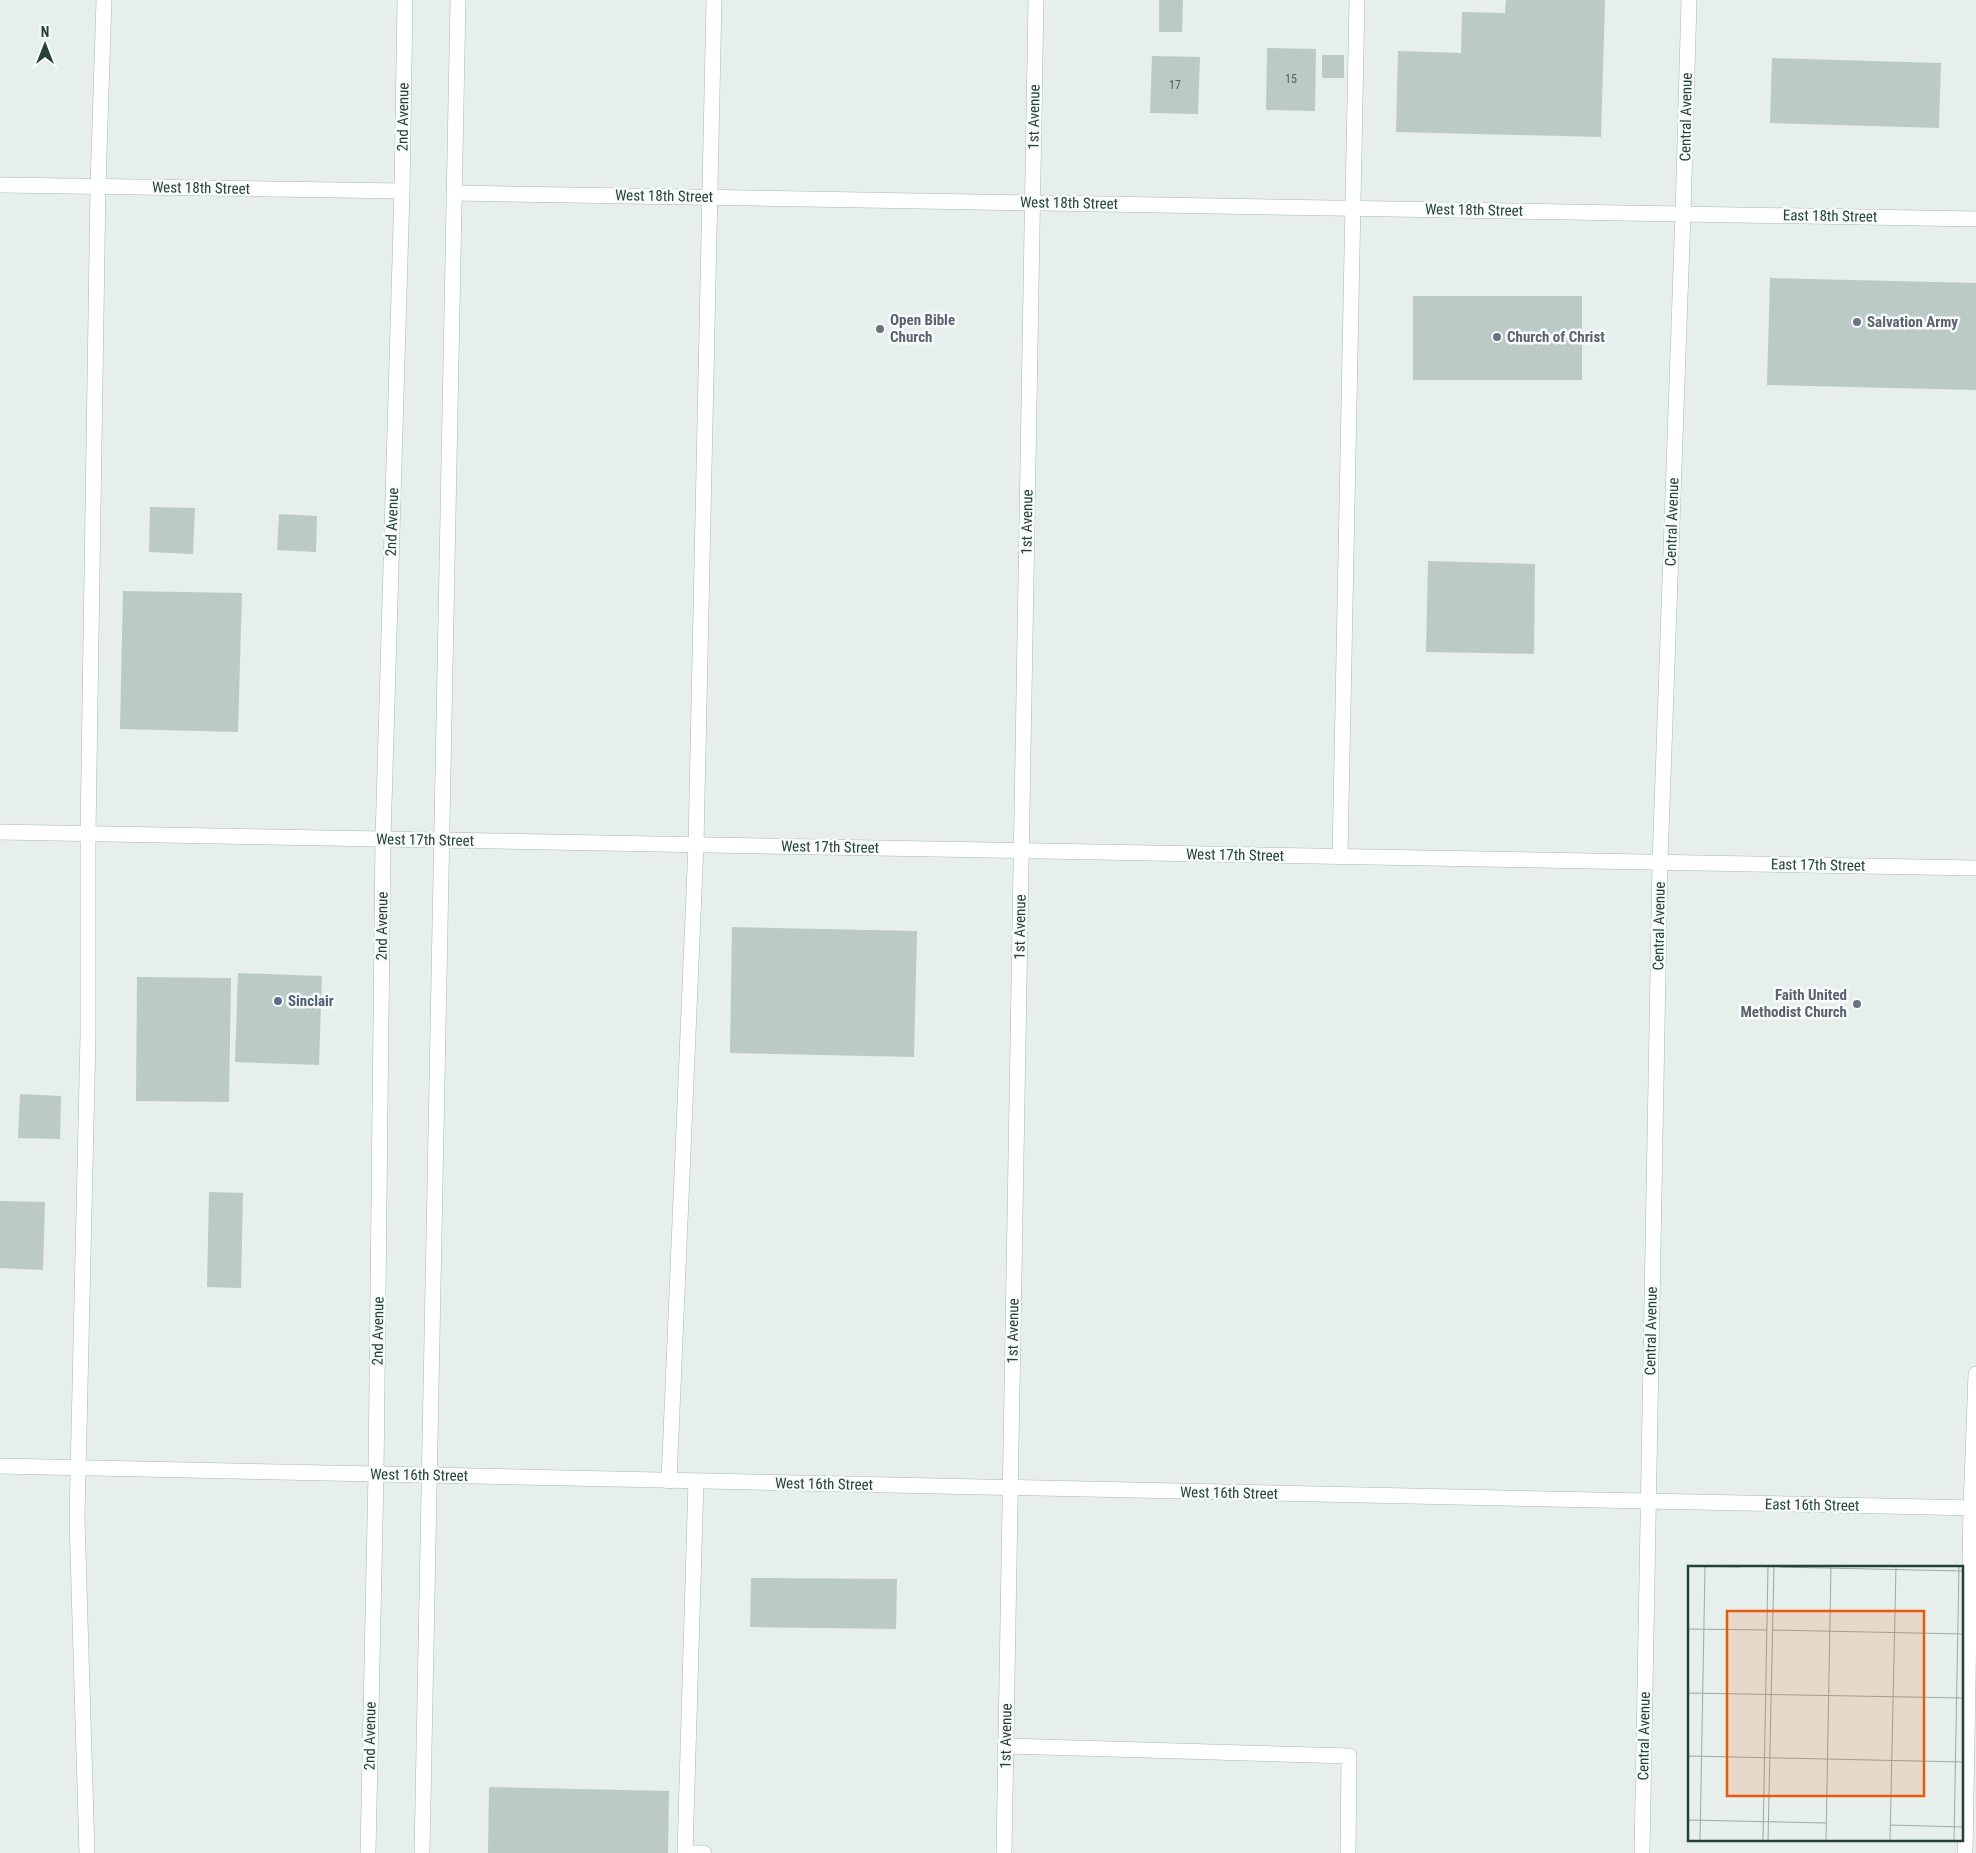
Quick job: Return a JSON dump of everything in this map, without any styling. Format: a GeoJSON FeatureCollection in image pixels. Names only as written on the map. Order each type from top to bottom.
{"type":"FeatureCollection","features":[{"type":"Feature","properties":{"kind":"street"},"geometry":{"type":"LineString","coordinates":[[87,1853],[77,1519],[88,1036],[88,834],[98,186],[104,0]]}},
{"type":"Feature","properties":{"kind":"street","name":"2nd Avenue"},"geometry":{"type":"LineString","coordinates":[[368,1853],[376,1474],[383,839],[402,191],[405,0]]}},
{"type":"Feature","properties":{"kind":"street"},"geometry":{"type":"LineString","coordinates":[[422,1853],[458,0]]}},
{"type":"Feature","properties":{"kind":"street"},"geometry":{"type":"LineString","coordinates":[[669,1480],[696,844],[714,0]]}},
{"type":"Feature","properties":{"kind":"street","name":"1st Avenue"},"geometry":{"type":"LineString","coordinates":[[1004,1853],[1036,0]]}},
{"type":"Feature","properties":{"kind":"street"},"geometry":{"type":"LineString","coordinates":[[1340,857],[1357,0]]}},
{"type":"Feature","properties":{"kind":"street","name":"Central Avenue"},"geometry":{"type":"LineString","coordinates":[[1642,1853],[1660,862],[1683,213],[1688,0]]}},
{"type":"Feature","properties":{"kind":"street","name":"West 18th Street"},"geometry":{"type":"LineString","coordinates":[[0,185],[402,191]]}},
{"type":"Feature","properties":{"kind":"street","name":"West 18th Street"},"geometry":{"type":"LineString","coordinates":[[454,192],[1683,213]]}},
{"type":"Feature","properties":{"kind":"street","name":"East 18th Street"},"geometry":{"type":"LineString","coordinates":[[1683,213],[1976,219]]}},
{"type":"Feature","properties":{"kind":"street","name":"West 17th Street"},"geometry":{"type":"LineString","coordinates":[[0,832],[1660,862]]}},
{"type":"Feature","properties":{"kind":"street","name":"East 17th Street"},"geometry":{"type":"LineString","coordinates":[[1660,862],[1976,868]]}},
{"type":"Feature","properties":{"kind":"street"},"geometry":{"type":"LineString","coordinates":[[1964,1853],[1976,1374]]}},
{"type":"Feature","properties":{"kind":"street","name":"West 16th Street"},"geometry":{"type":"LineString","coordinates":[[0,1466],[1647,1501]]}},
{"type":"Feature","properties":{"kind":"street"},"geometry":{"type":"LineString","coordinates":[[696,1480],[685,1853],[704,1853]]}},
{"type":"Feature","properties":{"kind":"street","name":"East 16th Street"},"geometry":{"type":"LineString","coordinates":[[1647,1501],[1974,1508]]}},
{"type":"Feature","properties":{"kind":"street"},"geometry":{"type":"LineString","coordinates":[[1005,1746],[1349,1756],[1348,1853]]}},
{"type":"Feature","properties":{"kind":"building"},"geometry":{"type":"Polygon","coordinates":[[[1159,0],[1183,0],[1182,32],[1159,32],[1159,0]]]}},
{"type":"Feature","properties":{"kind":"building"},"geometry":{"type":"Polygon","coordinates":[[[1506,0],[1605,0],[1601,137],[1396,132],[1398,51],[1461,53],[1462,12],[1505,13],[1506,0]]]}},
{"type":"Feature","properties":{"kind":"building"},"geometry":{"type":"Polygon","coordinates":[[[1267,48],[1316,49],[1315,111],[1266,110],[1267,48]]]}},
{"type":"Feature","properties":{"kind":"building"},"geometry":{"type":"Polygon","coordinates":[[[1322,55],[1344,55],[1344,78],[1322,78],[1322,55]]]}},
{"type":"Feature","properties":{"kind":"building"},"geometry":{"type":"Polygon","coordinates":[[[1152,56],[1200,57],[1198,114],[1150,113],[1152,56]]]}},
{"type":"Feature","properties":{"kind":"building"},"geometry":{"type":"Polygon","coordinates":[[[1772,58],[1941,63],[1939,128],[1770,123],[1772,58]]]}},
{"type":"Feature","properties":{"kind":"building"},"geometry":{"type":"Polygon","coordinates":[[[1770,278],[1976,283],[1976,390],[1767,385],[1770,278]]]}},
{"type":"Feature","properties":{"kind":"building"},"geometry":{"type":"Polygon","coordinates":[[[1413,296],[1582,296],[1582,380],[1413,380],[1413,296]]]}},
{"type":"Feature","properties":{"kind":"building"},"geometry":{"type":"Polygon","coordinates":[[[150,507],[195,508],[193,554],[149,552],[150,507]]]}},
{"type":"Feature","properties":{"kind":"building"},"geometry":{"type":"Polygon","coordinates":[[[279,514],[317,516],[316,552],[277,550],[279,514]]]}},
{"type":"Feature","properties":{"kind":"building"},"geometry":{"type":"Polygon","coordinates":[[[1428,561],[1535,564],[1534,654],[1426,652],[1428,561]]]}},
{"type":"Feature","properties":{"kind":"building"},"geometry":{"type":"Polygon","coordinates":[[[123,591],[242,593],[238,732],[120,729],[123,591]]]}},
{"type":"Feature","properties":{"kind":"building"},"geometry":{"type":"Polygon","coordinates":[[[732,927],[917,931],[914,1057],[730,1053],[732,927]]]}},
{"type":"Feature","properties":{"kind":"building"},"geometry":{"type":"Polygon","coordinates":[[[238,973],[322,976],[319,1065],[235,1062],[238,973]]]}},
{"type":"Feature","properties":{"kind":"building"},"geometry":{"type":"Polygon","coordinates":[[[137,977],[231,978],[229,1102],[136,1101],[137,977]]]}},
{"type":"Feature","properties":{"kind":"building"},"geometry":{"type":"Polygon","coordinates":[[[20,1094],[61,1096],[60,1139],[18,1138],[20,1094]]]}},
{"type":"Feature","properties":{"kind":"building"},"geometry":{"type":"Polygon","coordinates":[[[209,1192],[243,1193],[241,1288],[207,1287],[209,1192]]]}},
{"type":"Feature","properties":{"kind":"building"},"geometry":{"type":"Polygon","coordinates":[[[0,1201],[45,1202],[43,1270],[0,1268],[0,1201]]]}},
{"type":"Feature","properties":{"kind":"building"},"geometry":{"type":"Polygon","coordinates":[[[751,1578],[897,1579],[896,1629],[750,1627],[751,1578]]]}},
{"type":"Feature","properties":{"kind":"building"},"geometry":{"type":"Polygon","coordinates":[[[489,1787],[669,1791],[668,1853],[488,1853],[489,1787]]]}},
{"type":"Feature","properties":{"kind":"place","name":"Salvation Army"},"geometry":{"type":"Point","coordinates":[1857,322]}},
{"type":"Feature","properties":{"kind":"place","name":"Open Bible Church"},"geometry":{"type":"Point","coordinates":[880,329]}},
{"type":"Feature","properties":{"kind":"place","name":"Church of Christ"},"geometry":{"type":"Point","coordinates":[1497,337]}},
{"type":"Feature","properties":{"kind":"place","name":"Sinclair"},"geometry":{"type":"Point","coordinates":[278,1001]}},
{"type":"Feature","properties":{"kind":"place","name":"Faith United Methodist Church"},"geometry":{"type":"Point","coordinates":[1857,1004]}}]}
